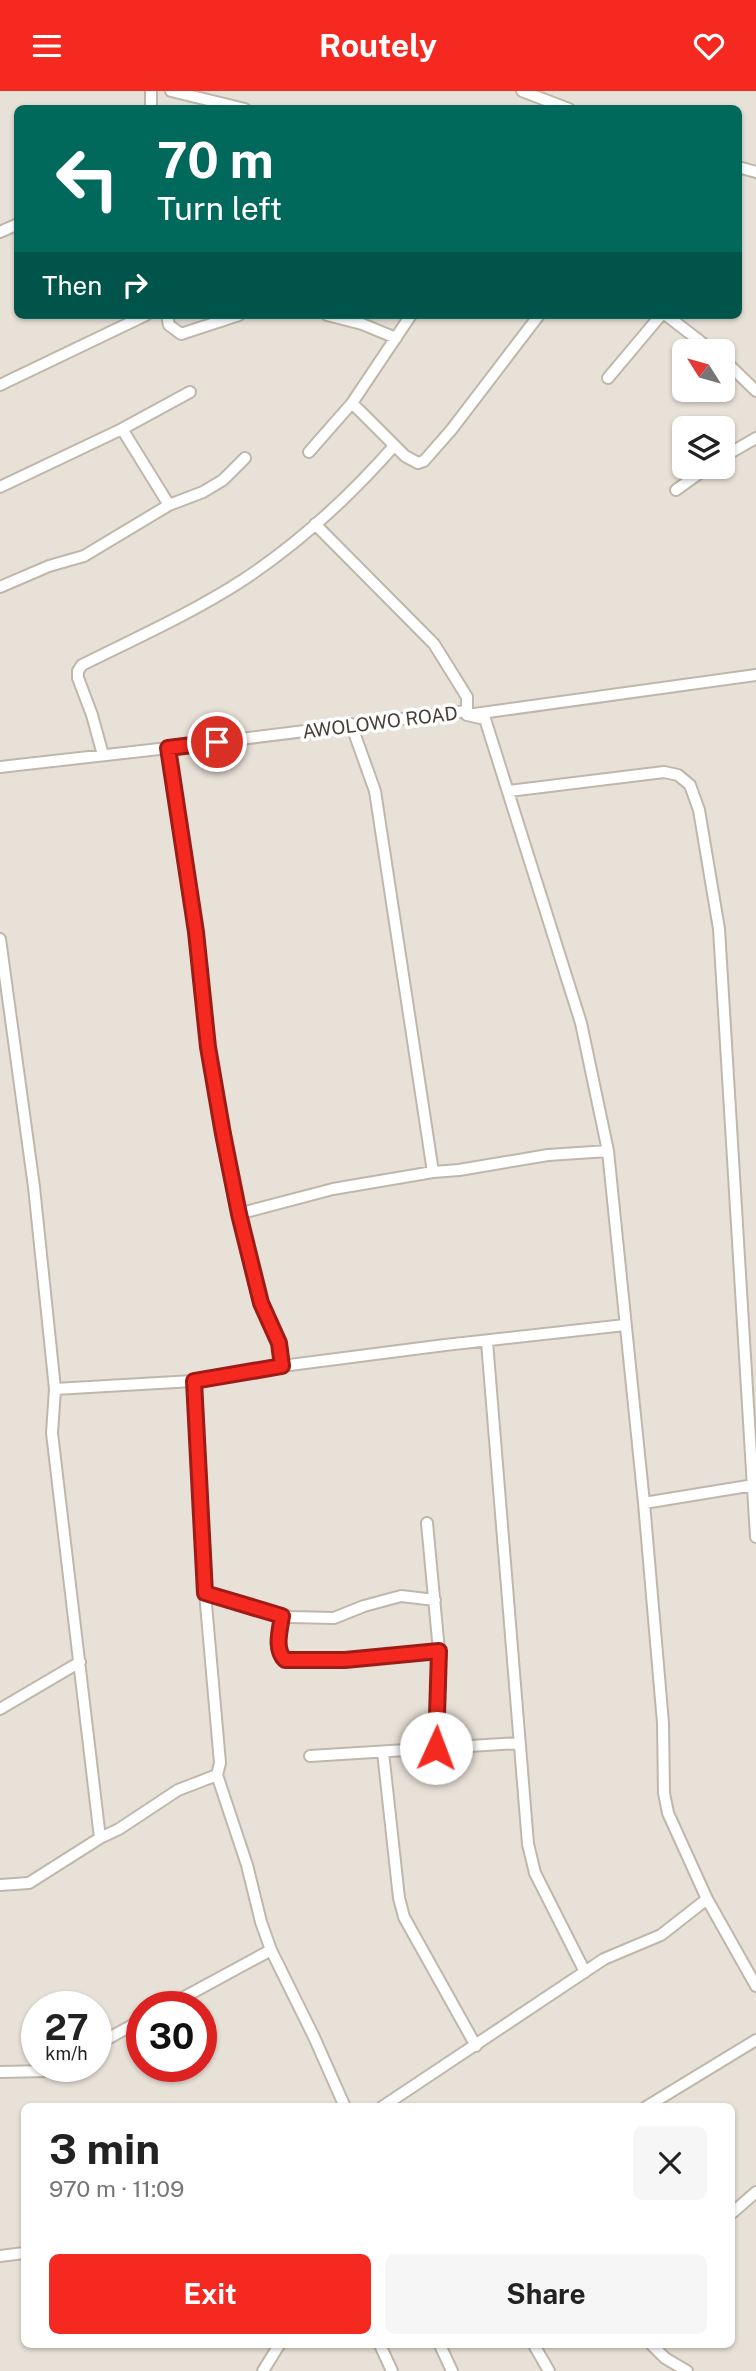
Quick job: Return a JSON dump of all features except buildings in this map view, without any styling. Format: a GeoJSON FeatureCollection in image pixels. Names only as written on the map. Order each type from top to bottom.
{"type":"FeatureCollection","features":[{"type":"Feature","properties":{"kind":"street"},"geometry":{"type":"LineString","coordinates":[[171,91],[229,105]]}},
{"type":"Feature","properties":{"kind":"street"},"geometry":{"type":"LineString","coordinates":[[522,91],[553,105]]}},
{"type":"Feature","properties":{"kind":"street"},"geometry":{"type":"LineString","coordinates":[[0,385],[138,319]]}},
{"type":"Feature","properties":{"kind":"street"},"geometry":{"type":"LineString","coordinates":[[168,319],[169,325],[177,333],[186,334],[228,319]]}},
{"type":"Feature","properties":{"kind":"street"},"geometry":{"type":"LineString","coordinates":[[343,319],[396,338]]}},
{"type":"Feature","properties":{"kind":"street"},"geometry":{"type":"LineString","coordinates":[[309,452],[352,403],[408,319]]}},
{"type":"Feature","properties":{"kind":"street"},"geometry":{"type":"LineString","coordinates":[[352,403],[411,460],[418,463],[424,461],[452,429],[536,319]]}},
{"type":"Feature","properties":{"kind":"street"},"geometry":{"type":"LineString","coordinates":[[608,378],[660,319]]}},
{"type":"Feature","properties":{"kind":"street"},"geometry":{"type":"LineString","coordinates":[[669,319],[696,339]]}},
{"type":"Feature","properties":{"kind":"street"},"geometry":{"type":"LineString","coordinates":[[735,371],[756,391]]}},
{"type":"Feature","properties":{"kind":"street"},"geometry":{"type":"LineString","coordinates":[[0,487],[122,429],[190,393]]}},
{"type":"Feature","properties":{"kind":"street"},"geometry":{"type":"LineString","coordinates":[[122,429],[169,505]]}},
{"type":"Feature","properties":{"kind":"street"},"geometry":{"type":"LineString","coordinates":[[735,450],[756,438]]}},
{"type":"Feature","properties":{"kind":"street"},"geometry":{"type":"LineString","coordinates":[[103,755],[78,678],[82,665],[187,613],[242,581],[315,524],[365,479],[394,446]]}},
{"type":"Feature","properties":{"kind":"street"},"geometry":{"type":"LineString","coordinates":[[0,587],[49,566],[84,556],[169,505],[203,492],[223,479],[245,457]]}},
{"type":"Feature","properties":{"kind":"street"},"geometry":{"type":"LineString","coordinates":[[676,490],[691,479]]}},
{"type":"Feature","properties":{"kind":"street"},"geometry":{"type":"LineString","coordinates":[[315,524],[435,644],[467,697],[467,715],[485,719],[581,1023],[608,1151],[644,1503],[663,1723],[664,1793],[668,1813],[707,1899],[756,1986]]}},
{"type":"Feature","properties":{"kind":"street","name":"AWOLOWO ROAD"},"geometry":{"type":"LineString","coordinates":[[0,767],[466,711],[467,715],[756,674]]}},
{"type":"Feature","properties":{"kind":"street"},"geometry":{"type":"LineString","coordinates":[[351,724],[375,791],[433,1172]]}},
{"type":"Feature","properties":{"kind":"street"},"geometry":{"type":"LineString","coordinates":[[168,748],[196,932],[208,1047],[239,1214],[261,1303],[279,1343],[282,1366]]}},
{"type":"Feature","properties":{"kind":"street"},"geometry":{"type":"LineString","coordinates":[[509,791],[664,772],[678,775],[690,785],[699,810],[719,929],[733,1165],[750,1329],[756,1537]]}},
{"type":"Feature","properties":{"kind":"street"},"geometry":{"type":"LineString","coordinates":[[0,939],[34,1187],[55,1389],[52,1433],[100,1838]]}},
{"type":"Feature","properties":{"kind":"street"},"geometry":{"type":"LineString","coordinates":[[239,1214],[333,1189],[548,1155],[608,1151]]}},
{"type":"Feature","properties":{"kind":"street"},"geometry":{"type":"LineString","coordinates":[[55,1389],[194,1381],[282,1366],[625,1325]]}},
{"type":"Feature","properties":{"kind":"street"},"geometry":{"type":"LineString","coordinates":[[487,1342],[528,1844],[535,1873],[585,1972]]}},
{"type":"Feature","properties":{"kind":"street"},"geometry":{"type":"LineString","coordinates":[[194,1381],[205,1593],[220,1763],[217,1775],[247,1865],[271,1950],[343,2103]]}},
{"type":"Feature","properties":{"kind":"street"},"geometry":{"type":"LineString","coordinates":[[644,1503],[754,1485]]}},
{"type":"Feature","properties":{"kind":"street"},"geometry":{"type":"LineString","coordinates":[[427,1523],[439,1651],[436,1748]]}},
{"type":"Feature","properties":{"kind":"street"},"geometry":{"type":"LineString","coordinates":[[205,1593],[282,1616],[334,1618],[401,1596],[435,1600]]}},
{"type":"Feature","properties":{"kind":"street"},"geometry":{"type":"LineString","coordinates":[[282,1616],[278,1649],[280,1657],[285,1660],[345,1660],[439,1651]]}},
{"type":"Feature","properties":{"kind":"street"},"geometry":{"type":"LineString","coordinates":[[0,1709],[80,1662]]}},
{"type":"Feature","properties":{"kind":"street"},"geometry":{"type":"LineString","coordinates":[[310,1756],[519,1742]]}},
{"type":"Feature","properties":{"kind":"street"},"geometry":{"type":"LineString","coordinates":[[383,1752],[399,1898],[404,1917],[476,2046]]}},
{"type":"Feature","properties":{"kind":"street"},"geometry":{"type":"LineString","coordinates":[[0,1885],[29,1883],[178,1790],[217,1775]]}},
{"type":"Feature","properties":{"kind":"street"},"geometry":{"type":"LineString","coordinates":[[388,2103],[604,1959],[661,1935],[707,1899]]}},
{"type":"Feature","properties":{"kind":"street"},"geometry":{"type":"LineString","coordinates":[[195,1991],[271,1950]]}},
{"type":"Feature","properties":{"kind":"street"},"geometry":{"type":"LineString","coordinates":[[653,2103],[756,2041]]}},
{"type":"Feature","properties":{"kind":"street"},"geometry":{"type":"LineString","coordinates":[[0,2072],[21,2072]]}},
{"type":"Feature","properties":{"kind":"street"},"geometry":{"type":"LineString","coordinates":[[735,2210],[756,2192]]}},
{"type":"Feature","properties":{"kind":"street"},"geometry":{"type":"LineString","coordinates":[[0,2256],[21,2253]]}},
{"type":"Feature","properties":{"kind":"street"},"geometry":{"type":"LineString","coordinates":[[262,2371],[277,2348]]}},
{"type":"Feature","properties":{"kind":"street"},"geometry":{"type":"LineString","coordinates":[[381,2348],[392,2371]]}},
{"type":"Feature","properties":{"kind":"street"},"geometry":{"type":"LineString","coordinates":[[441,2348],[452,2371]]}},
{"type":"Feature","properties":{"kind":"street"},"geometry":{"type":"LineString","coordinates":[[536,2348],[549,2371]]}},
{"type":"Feature","properties":{"kind":"street"},"geometry":{"type":"LineString","coordinates":[[655,2348],[665,2358],[687,2371]]}},
{"type":"Feature","properties":{"kind":"shaded area"},"geometry":{"type":"Polygon","coordinates":[[[0,91],[756,91],[756,2371],[0,2371],[0,91]]]}},
{"type":"Feature","properties":{"kind":"route"},"geometry":{"type":"LineString","coordinates":[[217,742],[168,748],[196,932],[208,1047],[223,1134],[261,1303],[279,1343],[282,1366],[194,1381],[205,1593],[282,1616],[278,1649],[280,1657],[285,1660],[345,1660],[439,1651],[436,1748]]}}]}
